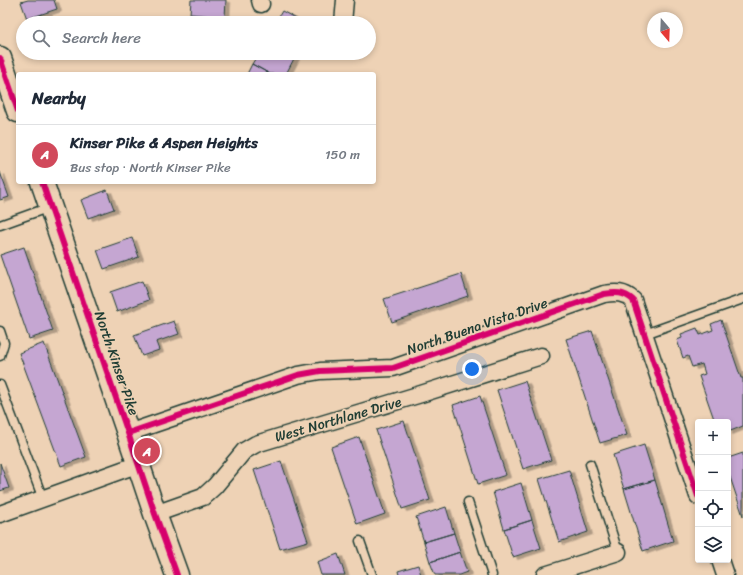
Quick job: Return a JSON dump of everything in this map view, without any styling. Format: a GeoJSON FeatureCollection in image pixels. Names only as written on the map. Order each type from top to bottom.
{"type":"FeatureCollection","features":[{"type":"Feature","properties":{"kind":"street"},"geometry":{"type":"LineString","coordinates":[[344,16],[345,0]]}},
{"type":"Feature","properties":{"kind":"street"},"geometry":{"type":"LineString","coordinates":[[0,58],[16,105]]}},
{"type":"Feature","properties":{"kind":"street","name":"North Kinser Pike"},"geometry":{"type":"LineString","coordinates":[[43,184],[177,575]]}},
{"type":"Feature","properties":{"kind":"street","name":"North Buena Vista Drive"},"geometry":{"type":"LineString","coordinates":[[128,433],[298,375],[320,371],[393,368],[604,294],[618,292],[627,295],[633,300],[696,491]]}},
{"type":"Feature","properties":{"kind":"street","name":"West Northlane Drive"},"geometry":{"type":"LineString","coordinates":[[155,514],[203,497],[215,486],[244,451],[256,444],[541,356]]}},
{"type":"Feature","properties":{"kind":"street"},"geometry":{"type":"LineString","coordinates":[[0,514],[139,464]]}},
{"type":"Feature","properties":{"kind":"street"},"geometry":{"type":"LineString","coordinates":[[545,575],[618,552]]}},
{"type":"Feature","properties":{"kind":"street"},"geometry":{"type":"LineString","coordinates":[[721,563],[725,575]]}},
{"type":"Feature","properties":{"kind":"lane"},"geometry":{"type":"LineString","coordinates":[[0,225],[51,207]]}},
{"type":"Feature","properties":{"kind":"lane"},"geometry":{"type":"LineString","coordinates":[[645,334],[743,299]]}},
{"type":"Feature","properties":{"kind":"lane"},"geometry":{"type":"LineString","coordinates":[[0,332],[4,343],[0,356]]}},
{"type":"Feature","properties":{"kind":"lane"},"geometry":{"type":"LineString","coordinates":[[0,385],[43,499]]}},
{"type":"Feature","properties":{"kind":"lane"},"geometry":{"type":"LineString","coordinates":[[590,464],[618,552]]}},
{"type":"Feature","properties":{"kind":"lane"},"geometry":{"type":"LineString","coordinates":[[468,502],[492,575]]}},
{"type":"Feature","properties":{"kind":"lane"},"geometry":{"type":"LineString","coordinates":[[360,541],[372,575]]}},
{"type":"Feature","properties":{"kind":"building"},"geometry":{"type":"Polygon","coordinates":[[[28,0],[54,0],[57,9],[36,16],[26,16],[21,2],[28,0]]]}},
{"type":"Feature","properties":{"kind":"building"},"geometry":{"type":"Polygon","coordinates":[[[191,0],[226,0],[225,16],[190,14],[191,0]]]}},
{"type":"Feature","properties":{"kind":"building"},"geometry":{"type":"Polygon","coordinates":[[[282,11],[291,16],[279,16],[282,11]]]}},
{"type":"Feature","properties":{"kind":"building"},"geometry":{"type":"Polygon","coordinates":[[[255,60],[293,60],[287,72],[266,72],[252,64],[255,60]]]}},
{"type":"Feature","properties":{"kind":"building"},"geometry":{"type":"Polygon","coordinates":[[[252,64],[266,72],[248,72],[252,64]]]}},
{"type":"Feature","properties":{"kind":"building"},"geometry":{"type":"Polygon","coordinates":[[[0,172],[9,197],[0,200],[0,172]]]}},
{"type":"Feature","properties":{"kind":"building"},"geometry":{"type":"Polygon","coordinates":[[[107,190],[114,209],[88,218],[81,200],[107,190]]]}},
{"type":"Feature","properties":{"kind":"building"},"geometry":{"type":"Polygon","coordinates":[[[132,238],[139,257],[104,269],[97,250],[132,238]]]}},
{"type":"Feature","properties":{"kind":"building"},"geometry":{"type":"Polygon","coordinates":[[[24,247],[53,331],[29,339],[0,255],[24,247]]]}},
{"type":"Feature","properties":{"kind":"building"},"geometry":{"type":"Polygon","coordinates":[[[461,274],[468,296],[392,322],[384,299],[461,274]]]}},
{"type":"Feature","properties":{"kind":"building"},"geometry":{"type":"Polygon","coordinates":[[[142,281],[149,300],[117,312],[110,292],[142,281]]]}},
{"type":"Feature","properties":{"kind":"building"},"geometry":{"type":"Polygon","coordinates":[[[721,320],[741,378],[743,378],[743,426],[731,431],[731,419],[714,419],[699,376],[705,374],[702,364],[692,367],[688,356],[683,358],[677,340],[682,338],[681,334],[697,328],[700,335],[713,330],[711,324],[721,320]]]}},
{"type":"Feature","properties":{"kind":"building"},"geometry":{"type":"Polygon","coordinates":[[[174,321],[179,334],[156,342],[159,350],[142,356],[134,335],[174,321]]]}},
{"type":"Feature","properties":{"kind":"building"},"geometry":{"type":"Polygon","coordinates":[[[592,331],[627,435],[600,443],[566,339],[592,331]]]}},
{"type":"Feature","properties":{"kind":"building"},"geometry":{"type":"Polygon","coordinates":[[[44,343],[86,457],[61,466],[19,353],[44,343]]]}},
{"type":"Feature","properties":{"kind":"building"},"geometry":{"type":"Polygon","coordinates":[[[525,381],[551,460],[523,469],[497,390],[525,381]]]}},
{"type":"Feature","properties":{"kind":"building"},"geometry":{"type":"Polygon","coordinates":[[[480,396],[506,475],[478,484],[453,405],[480,396]]]}},
{"type":"Feature","properties":{"kind":"building"},"geometry":{"type":"Polygon","coordinates":[[[404,421],[430,500],[402,509],[376,430],[404,421]]]}},
{"type":"Feature","properties":{"kind":"building"},"geometry":{"type":"Polygon","coordinates":[[[359,437],[385,514],[357,524],[331,447],[359,437]]]}},
{"type":"Feature","properties":{"kind":"building"},"geometry":{"type":"Polygon","coordinates":[[[644,445],[655,480],[624,489],[613,455],[644,445]]]}},
{"type":"Feature","properties":{"kind":"building"},"geometry":{"type":"Polygon","coordinates":[[[743,453],[743,516],[731,480],[731,457],[743,453]]]}},
{"type":"Feature","properties":{"kind":"building"},"geometry":{"type":"Polygon","coordinates":[[[281,461],[308,541],[280,549],[254,470],[281,461]]]}},
{"type":"Feature","properties":{"kind":"building"},"geometry":{"type":"Polygon","coordinates":[[[0,463],[9,488],[0,491],[0,463]]]}},
{"type":"Feature","properties":{"kind":"building"},"geometry":{"type":"Polygon","coordinates":[[[569,470],[588,532],[559,542],[539,479],[569,470]]]}},
{"type":"Feature","properties":{"kind":"building"},"geometry":{"type":"Polygon","coordinates":[[[655,480],[673,541],[643,551],[624,489],[655,480]]]}},
{"type":"Feature","properties":{"kind":"building"},"geometry":{"type":"Polygon","coordinates":[[[521,483],[532,520],[504,529],[493,492],[521,483]]]}},
{"type":"Feature","properties":{"kind":"building"},"geometry":{"type":"Polygon","coordinates":[[[446,507],[454,533],[424,542],[416,517],[446,507]]]}},
{"type":"Feature","properties":{"kind":"building"},"geometry":{"type":"Polygon","coordinates":[[[532,520],[541,548],[513,557],[504,529],[532,520]]]}},
{"type":"Feature","properties":{"kind":"building"},"geometry":{"type":"Polygon","coordinates":[[[454,533],[460,552],[430,562],[424,542],[454,533]]]}},
{"type":"Feature","properties":{"kind":"building"},"geometry":{"type":"Polygon","coordinates":[[[460,552],[467,572],[459,575],[435,575],[430,562],[460,552]]]}},
{"type":"Feature","properties":{"kind":"building"},"geometry":{"type":"Polygon","coordinates":[[[338,554],[345,575],[321,575],[317,562],[338,554]]]}},
{"type":"Feature","properties":{"kind":"building"},"geometry":{"type":"Polygon","coordinates":[[[418,565],[421,575],[399,575],[398,571],[418,565]]]}},
{"type":"Feature","properties":{"kind":"cycle path"},"geometry":{"type":"LineString","coordinates":[[0,58],[16,105]]}},
{"type":"Feature","properties":{"kind":"cycle path"},"geometry":{"type":"LineString","coordinates":[[43,184],[177,575]]}},
{"type":"Feature","properties":{"kind":"cycle path"},"geometry":{"type":"LineString","coordinates":[[128,433],[298,375],[320,371],[393,368],[604,294],[620,293],[633,300],[696,491]]}},
{"type":"Feature","properties":{"kind":"place","name":"Kinser Pike & Aspen Heights"},"geometry":{"type":"Point","coordinates":[147,451]}}]}
